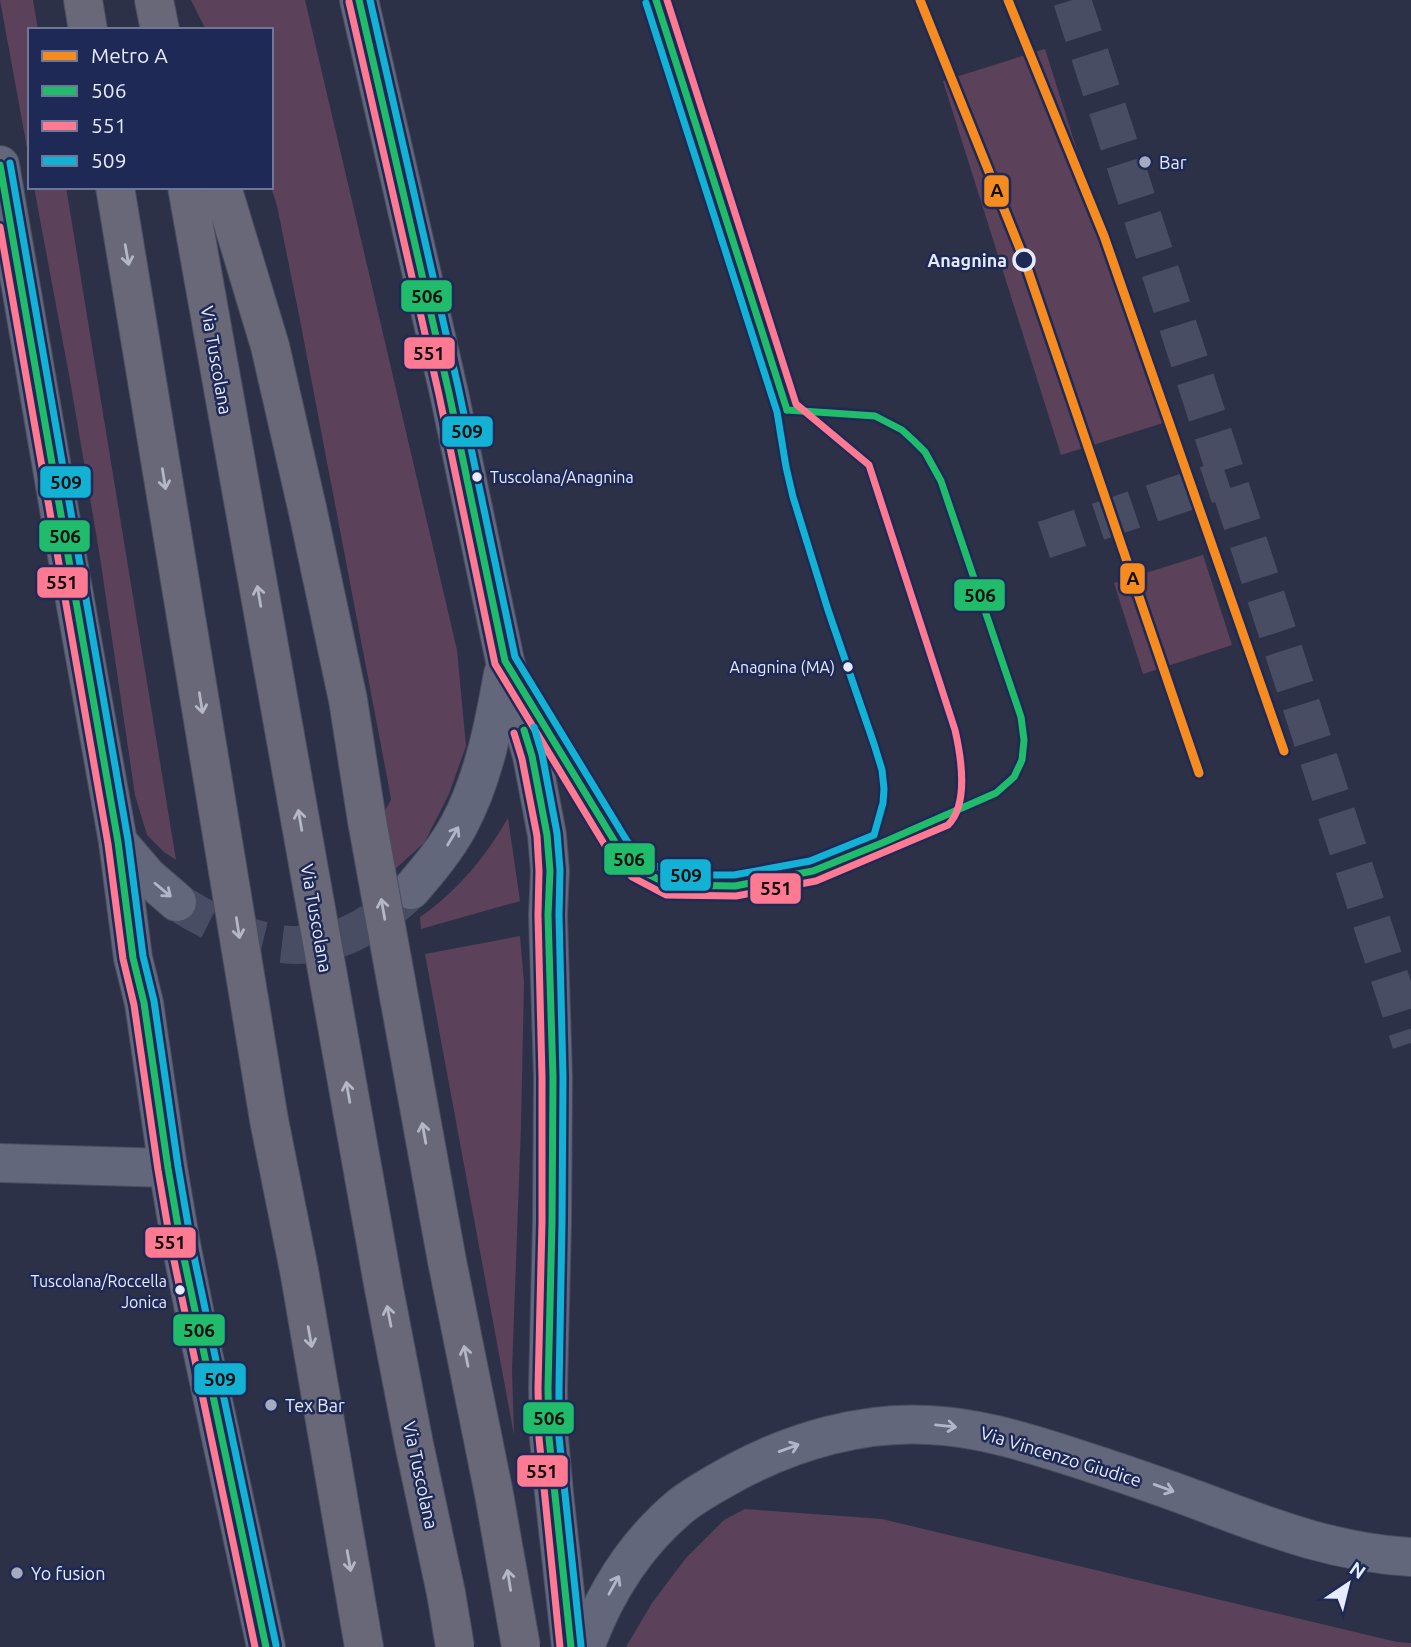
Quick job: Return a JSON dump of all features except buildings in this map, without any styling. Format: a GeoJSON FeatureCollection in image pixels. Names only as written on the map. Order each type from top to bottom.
{"type":"FeatureCollection","features":[{"type":"Feature","properties":{"kind":"main road"},"geometry":{"type":"LineString","coordinates":[[83,0],[88,28]]}},
{"type":"Feature","properties":{"kind":"main road"},"geometry":{"type":"LineString","coordinates":[[154,0],[160,28]]}},
{"type":"Feature","properties":{"kind":"main road"},"geometry":{"type":"LineString","coordinates":[[359,0],[449,393],[505,661],[532,756],[547,835],[550,872],[548,915],[553,1090],[549,1426],[571,1647]]}},
{"type":"Feature","properties":{"kind":"main road"},"geometry":{"type":"LineString","coordinates":[[0,165],[118,842],[133,958],[144,1003],[168,1168],[199,1335],[266,1647]]}},
{"type":"Feature","properties":{"kind":"main road"},"geometry":{"type":"LineString","coordinates":[[115,189],[269,1120],[299,1270],[364,1647]]}},
{"type":"Feature","properties":{"kind":"main road","name":"Via Tuscolana"},"geometry":{"type":"LineString","coordinates":[[187,189],[379,1262],[455,1647]]}},
{"type":"Feature","properties":{"kind":"main road"},"geometry":{"type":"LineString","coordinates":[[223,189],[270,346],[338,652],[442,1234],[494,1494],[521,1647]]}},
{"type":"Feature","properties":{"kind":"main road"},"geometry":{"type":"LineString","coordinates":[[411,890],[447,846],[471,798],[494,725],[505,661]]}},
{"type":"Feature","properties":{"kind":"main road"},"geometry":{"type":"LineString","coordinates":[[118,842],[148,877],[177,902]]}},
{"type":"Feature","properties":{"kind":"main road"},"geometry":{"type":"LineString","coordinates":[[0,1163],[168,1168]]}},
{"type":"Feature","properties":{"kind":"main road","name":"Via Vincenzo Giudice"},"geometry":{"type":"LineString","coordinates":[[585,1647],[595,1620],[619,1576],[646,1538],[683,1504],[759,1460],[795,1446],[877,1426],[928,1424],[969,1429],[1013,1439],[1118,1471],[1282,1532],[1347,1550],[1411,1557]]}},
{"type":"Feature","properties":{"kind":"shaded area"},"geometry":{"type":"Polygon","coordinates":[[[0,0],[33,0],[38,28],[28,28],[28,153],[0,0]]]}},
{"type":"Feature","properties":{"kind":"shaded area"},"geometry":{"type":"Polygon","coordinates":[[[191,0],[305,0],[457,650],[466,746],[449,794],[424,843],[394,870],[383,814],[391,800],[387,777],[299,315],[272,189],[273,28],[205,28],[191,0]]]}},
{"type":"Feature","properties":{"kind":"shaded area"},"geometry":{"type":"Polygon","coordinates":[[[1045,49],[1163,423],[1061,455],[943,81],[1045,49]]]}},
{"type":"Feature","properties":{"kind":"shaded area"},"geometry":{"type":"Polygon","coordinates":[[[34,189],[66,189],[176,860],[147,835],[135,795],[100,557],[34,189]]]}},
{"type":"Feature","properties":{"kind":"shaded area"},"geometry":{"type":"Polygon","coordinates":[[[1203,555],[1232,645],[1143,674],[1114,583],[1203,555]]]}},
{"type":"Feature","properties":{"kind":"shaded area"},"geometry":{"type":"Polygon","coordinates":[[[508,818],[520,901],[421,929],[420,917],[470,872],[508,818]]]}},
{"type":"Feature","properties":{"kind":"shaded area"},"geometry":{"type":"Polygon","coordinates":[[[520,936],[524,982],[512,1370],[514,1435],[425,954],[520,936]]]}},
{"type":"Feature","properties":{"kind":"shaded area"},"geometry":{"type":"Polygon","coordinates":[[[745,1509],[882,1519],[1397,1642],[1411,1643],[1411,1647],[626,1647],[652,1603],[686,1558],[724,1520],[745,1509]]]}},
{"type":"Feature","properties":{"kind":"tunnel"},"geometry":{"type":"LineString","coordinates":[[1072,0],[1411,1043]]}},
{"type":"Feature","properties":{"kind":"tunnel"},"geometry":{"type":"LineString","coordinates":[[1044,540],[1227,478]]}},
{"type":"Feature","properties":{"kind":"tunnel"},"geometry":{"type":"LineString","coordinates":[[177,902],[238,933],[260,940],[306,945],[328,942],[358,930],[407,894]]}},
{"type":"Feature","properties":{"kind":"metro line","name":"A"},"geometry":{"type":"LineString","coordinates":[[920,0],[1024,259],[1199,773]]}},
{"type":"Feature","properties":{"kind":"metro line","name":"A"},"geometry":{"type":"LineString","coordinates":[[1008,0],[1104,236],[1284,751]]}},
{"type":"Feature","properties":{"kind":"transit line","name":"506"},"geometry":{"type":"LineString","coordinates":[[359,0],[449,393],[505,661],[618,847],[638,869],[670,885],[735,886],[813,871],[996,793],[1014,777],[1022,760],[1024,740],[1021,717],[941,481],[925,452],[902,430],[875,416],[787,410]]}},
{"type":"Feature","properties":{"kind":"transit line","name":"509"},"geometry":{"type":"LineString","coordinates":[[370,0],[459,391],[515,657],[627,841],[644,860],[673,875],[734,875],[810,861],[874,835],[884,789],[882,770],[874,744],[793,497],[777,412],[646,3]]}},
{"type":"Feature","properties":{"kind":"transit line","name":"506"},"geometry":{"type":"LineString","coordinates":[[656,0],[787,410]]}},
{"type":"Feature","properties":{"kind":"transit line","name":"551"},"geometry":{"type":"LineString","coordinates":[[349,2],[439,395],[495,664],[609,852],[632,877],[666,895],[736,896],[816,881],[948,825],[959,805],[961,766],[955,730],[869,465],[796,404],[667,0]]}},
{"type":"Feature","properties":{"kind":"transit line","name":"509"},"geometry":{"type":"LineString","coordinates":[[10,163],[128,840],[143,956],[154,1001],[191,1242],[276,1645]]}},
{"type":"Feature","properties":{"kind":"transit line","name":"506"},"geometry":{"type":"LineString","coordinates":[[0,165],[118,842],[133,958],[144,1003],[181,1244],[266,1647]]}},
{"type":"Feature","properties":{"kind":"transit line","name":"551"},"geometry":{"type":"LineString","coordinates":[[0,227],[108,844],[123,959],[134,1005],[171,1246],[255,1647]]}},
{"type":"Feature","properties":{"kind":"transit line","name":"509"},"geometry":{"type":"LineString","coordinates":[[534,727],[557,833],[560,870],[563,1077],[559,1437],[581,1646]]}},
{"type":"Feature","properties":{"kind":"transit line","name":"506"},"geometry":{"type":"LineString","coordinates":[[524,730],[532,756],[547,835],[550,871],[548,915],[553,1077],[549,1438],[571,1647]]}},
{"type":"Feature","properties":{"kind":"transit line","name":"551"},"geometry":{"type":"LineString","coordinates":[[514,733],[522,759],[537,836],[539,871],[542,1077],[539,1438],[560,1647]]}},
{"type":"Feature","properties":{"kind":"place","name":"Bar"},"geometry":{"type":"Point","coordinates":[1145,162]}},
{"type":"Feature","properties":{"kind":"place","name":"Anagnina"},"geometry":{"type":"Point","coordinates":[1024,260]}},
{"type":"Feature","properties":{"kind":"place","name":"Tuscolana/Anagnina"},"geometry":{"type":"Point","coordinates":[477,477]}},
{"type":"Feature","properties":{"kind":"place","name":"Anagnina (MA)"},"geometry":{"type":"Point","coordinates":[848,667]}},
{"type":"Feature","properties":{"kind":"place","name":"Tuscolana/Roccella Jonica"},"geometry":{"type":"Point","coordinates":[180,1290]}},
{"type":"Feature","properties":{"kind":"place","name":"Tex Bar"},"geometry":{"type":"Point","coordinates":[271,1405]}},
{"type":"Feature","properties":{"kind":"place","name":"Yo fusion"},"geometry":{"type":"Point","coordinates":[17,1573]}}]}
